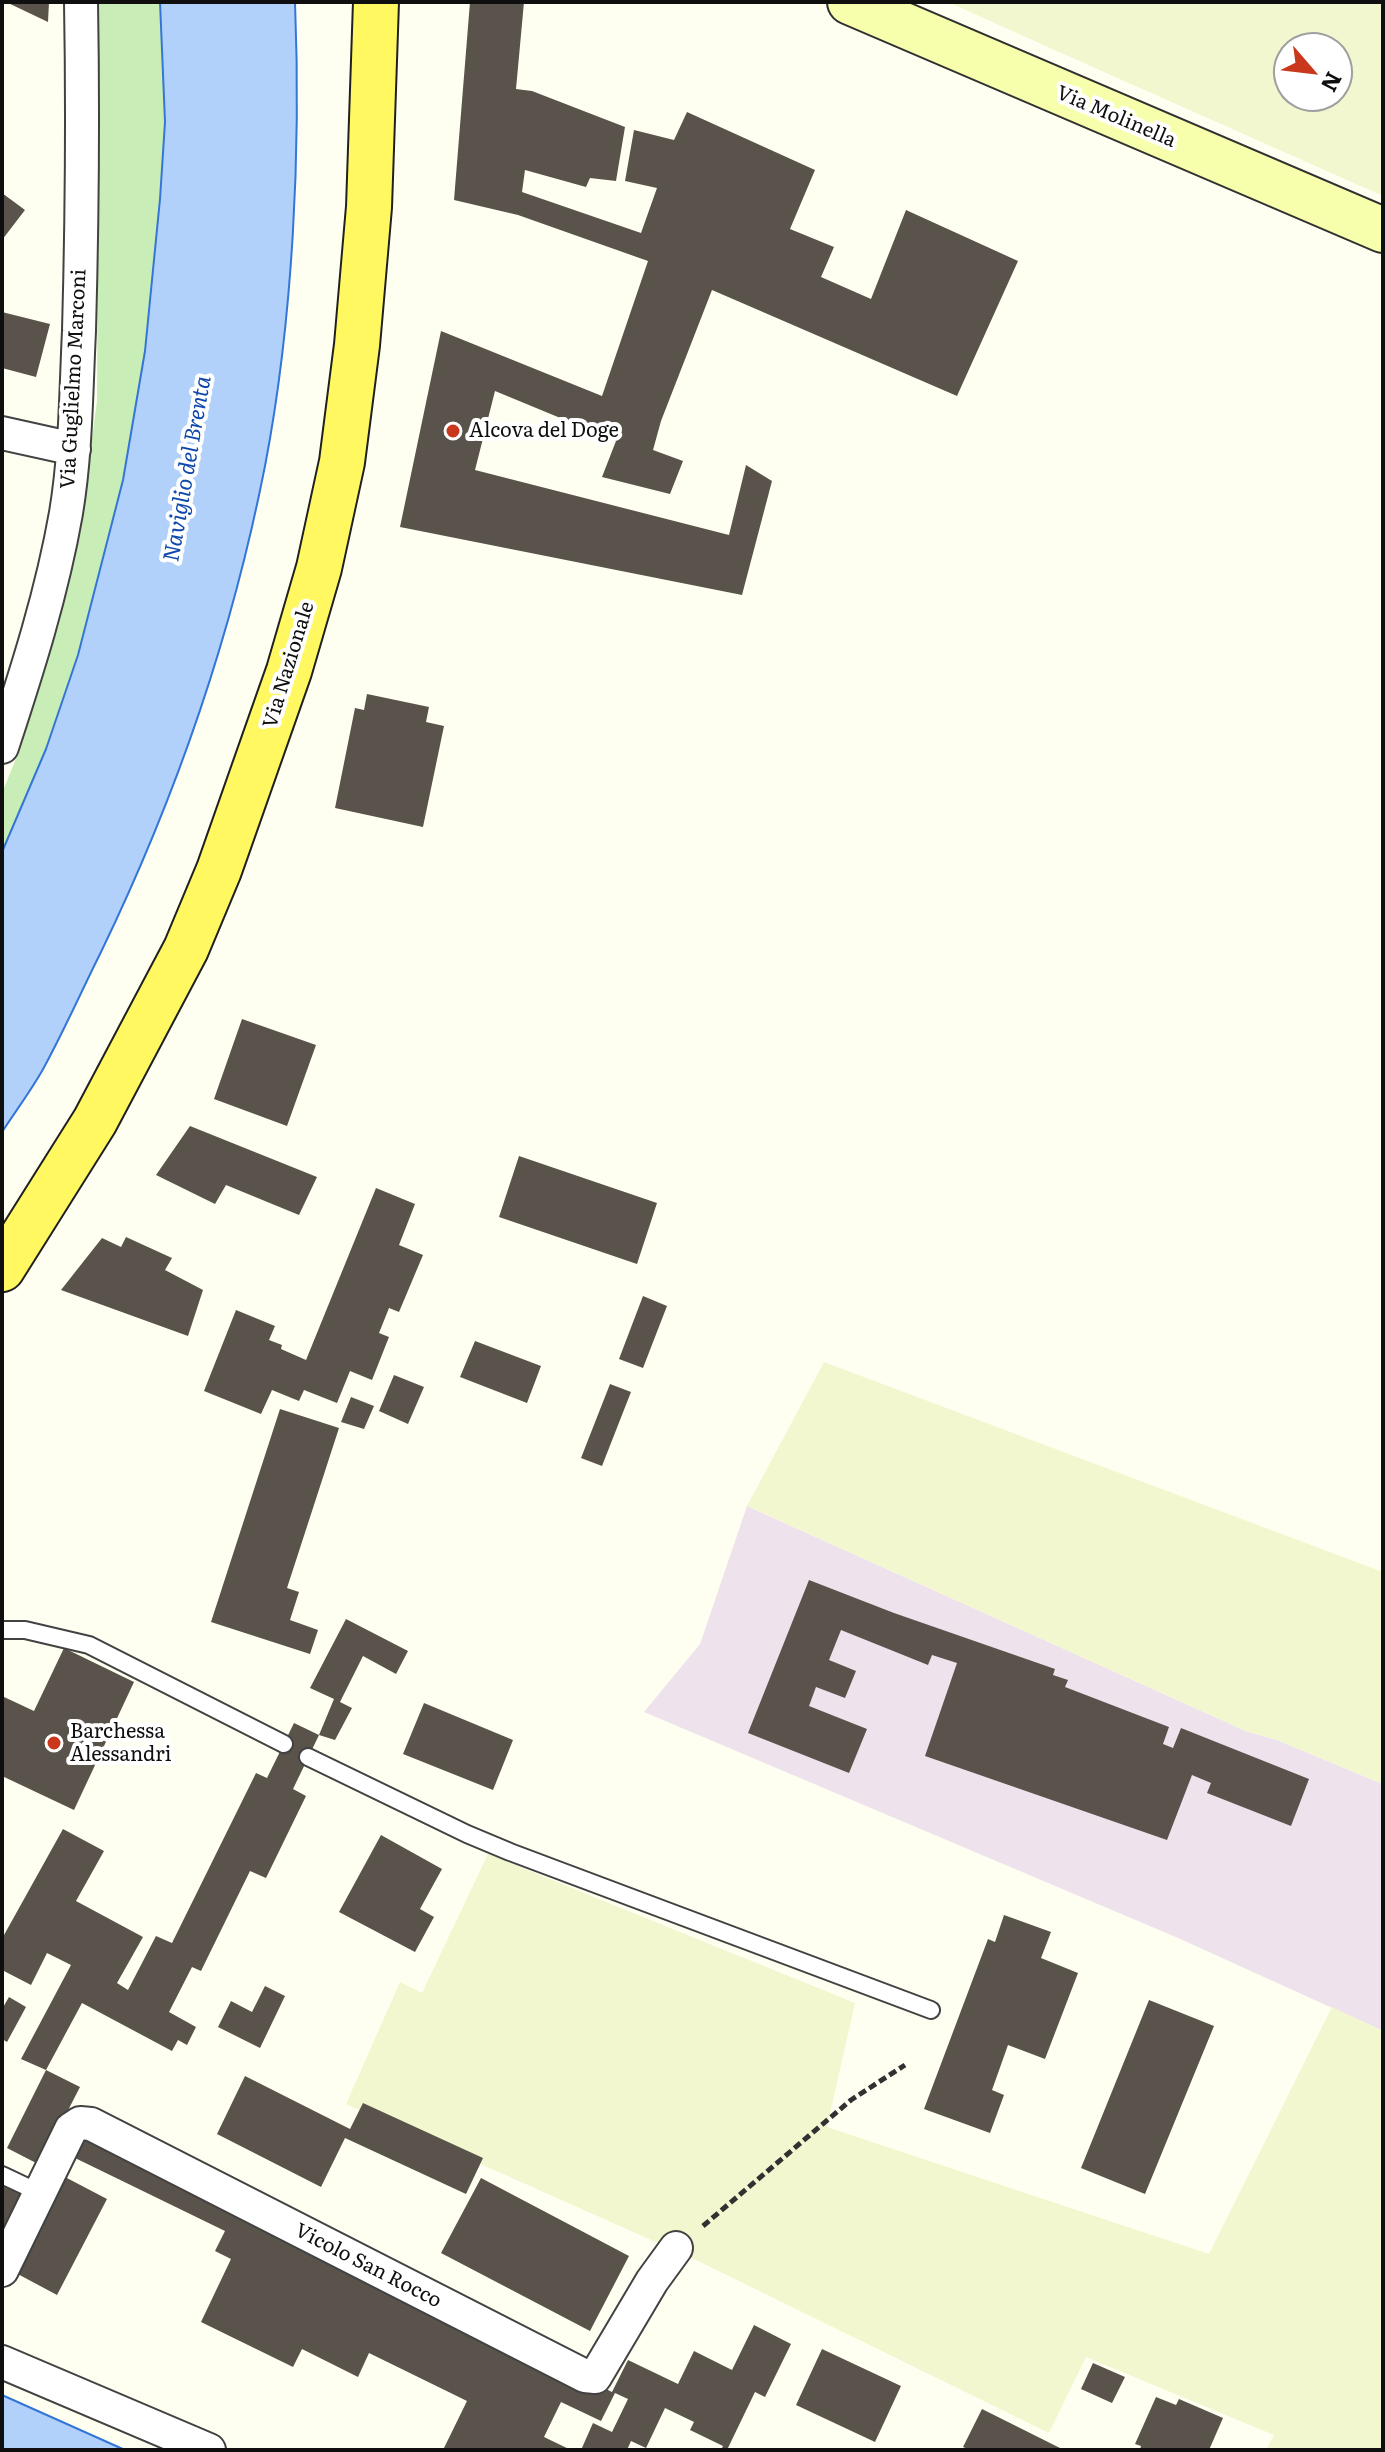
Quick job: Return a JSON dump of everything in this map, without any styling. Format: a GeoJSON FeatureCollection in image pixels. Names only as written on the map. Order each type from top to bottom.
{"type":"FeatureCollection","features":[{"type":"Feature","properties":{"kind":"main road","name":"Via Nazionale"},"geometry":{"type":"LineString","coordinates":[[2,1269],[95,1121],[186,949],[219,870],[289,671],[319,568],[342,462],[357,345],[369,207],[376,2]]}},
{"type":"Feature","properties":{"kind":"street","name":"Via Guglielmo Marconi"},"geometry":{"type":"LineString","coordinates":[[2,747],[49,592],[66,513],[74,449],[82,213],[81,2]]}},
{"type":"Feature","properties":{"kind":"street","name":"Via Molinella"},"geometry":{"type":"LineString","coordinates":[[850,2],[1383,230]]}},
{"type":"Feature","properties":{"kind":"street"},"geometry":{"type":"LineString","coordinates":[[2,433],[74,449]]}},
{"type":"Feature","properties":{"kind":"street","name":"Vicolo San Rocco"},"geometry":{"type":"LineString","coordinates":[[2,2270],[71,2129],[80,2123],[91,2124],[585,2376],[595,2377],[652,2281],[676,2248]]}},
{"type":"Feature","properties":{"kind":"street"},"geometry":{"type":"LineString","coordinates":[[2,2362],[209,2450]]}},
{"type":"Feature","properties":{"kind":"lane"},"geometry":{"type":"LineString","coordinates":[[2,1630],[25,1630],[89,1645],[284,1744]]}},
{"type":"Feature","properties":{"kind":"lane"},"geometry":{"type":"LineString","coordinates":[[308,1757],[510,1852],[931,2010]]}},
{"type":"Feature","properties":{"kind":"lane"},"geometry":{"type":"LineString","coordinates":[[2,2175],[40,2193]]}},
{"type":"Feature","properties":{"kind":"path"},"geometry":{"type":"LineString","coordinates":[[676,2248],[851,2100],[905,2065]]}},
{"type":"Feature","properties":{"kind":"shaded area"},"geometry":{"type":"Polygon","coordinates":[[[747,1506],[1246,1731],[1277,1740],[1383,1784],[1383,2031],[1178,1938],[644,1712],[700,1644],[747,1506]]]}},
{"type":"Feature","properties":{"kind":"green space"},"geometry":{"type":"Polygon","coordinates":[[[99,2],[160,2],[164,139],[148,327],[122,481],[105,558],[61,708],[2,852],[2,793],[20,749],[81,523],[97,401],[99,2]]]}},
{"type":"Feature","properties":{"kind":"green space"},"geometry":{"type":"Polygon","coordinates":[[[948,2],[1383,2],[1383,196],[948,2]]]}},
{"type":"Feature","properties":{"kind":"green space"},"geometry":{"type":"Polygon","coordinates":[[[824,1362],[1383,1572],[1383,1784],[1277,1740],[1246,1731],[747,1506],[824,1362]]]}},
{"type":"Feature","properties":{"kind":"green space"},"geometry":{"type":"Polygon","coordinates":[[[488,1854],[855,2003],[827,2127],[1209,2254],[1332,2007],[1383,2031],[1383,2450],[1266,2450],[1274,2435],[1086,2357],[1049,2433],[696,2260],[346,2104],[400,1982],[422,1993],[488,1854]]]}},
{"type":"Feature","properties":{"kind":"water","name":"Naviglio del Brenta"},"geometry":{"type":"Polygon","coordinates":[[[160,2],[295,2],[296,176],[288,294],[275,410],[252,529],[236,591],[177,775],[128,894],[65,1027],[37,1079],[2,1132],[2,852],[46,749],[78,655],[123,480],[145,351],[160,199],[165,122],[160,2]]]}},
{"type":"Feature","properties":{"kind":"water"},"geometry":{"type":"Polygon","coordinates":[[[2,2395],[125,2450],[2,2450],[2,2395]]]}},
{"type":"Feature","properties":{"kind":"building"},"geometry":{"type":"Polygon","coordinates":[[[6,2],[49,2],[48,22],[6,2]]]}},
{"type":"Feature","properties":{"kind":"building"},"geometry":{"type":"Polygon","coordinates":[[[470,2],[524,2],[516,89],[532,91],[625,127],[616,181],[590,178],[586,187],[525,170],[522,192],[641,233],[657,188],[625,181],[634,130],[674,140],[687,112],[815,170],[790,229],[834,247],[821,277],[871,299],[906,210],[1018,261],[957,396],[712,290],[661,421],[653,450],[683,461],[670,494],[602,477],[616,441],[495,391],[475,470],[729,535],[746,465],[772,481],[742,595],[400,527],[441,331],[602,396],[648,261],[518,215],[454,200],[470,2]]]}},
{"type":"Feature","properties":{"kind":"building"},"geometry":{"type":"Polygon","coordinates":[[[2,193],[25,210],[2,240],[2,193]]]}},
{"type":"Feature","properties":{"kind":"building"},"geometry":{"type":"Polygon","coordinates":[[[2,312],[50,324],[36,377],[2,368],[2,312]]]}},
{"type":"Feature","properties":{"kind":"building"},"geometry":{"type":"Polygon","coordinates":[[[367,694],[429,707],[426,722],[444,726],[423,827],[335,808],[355,708],[364,710],[367,694]]]}},
{"type":"Feature","properties":{"kind":"building"},"geometry":{"type":"Polygon","coordinates":[[[242,1019],[316,1045],[287,1126],[214,1099],[242,1019]]]}},
{"type":"Feature","properties":{"kind":"building"},"geometry":{"type":"Polygon","coordinates":[[[190,1126],[317,1177],[299,1215],[226,1185],[215,1204],[156,1175],[190,1126]]]}},
{"type":"Feature","properties":{"kind":"building"},"geometry":{"type":"Polygon","coordinates":[[[519,1156],[657,1203],[637,1264],[499,1217],[519,1156]]]}},
{"type":"Feature","properties":{"kind":"building"},"geometry":{"type":"Polygon","coordinates":[[[376,1188],[415,1204],[399,1245],[423,1255],[399,1312],[389,1308],[379,1333],[389,1337],[372,1380],[350,1371],[337,1403],[304,1390],[299,1401],[272,1390],[261,1414],[204,1391],[236,1310],[275,1326],[269,1340],[306,1360],[376,1188]]]}},
{"type":"Feature","properties":{"kind":"building"},"geometry":{"type":"Polygon","coordinates":[[[126,1237],[172,1258],[165,1270],[203,1290],[188,1336],[61,1290],[102,1238],[121,1247],[126,1237]]]}},
{"type":"Feature","properties":{"kind":"building"},"geometry":{"type":"Polygon","coordinates":[[[643,1296],[667,1306],[643,1368],[619,1359],[643,1296]]]}},
{"type":"Feature","properties":{"kind":"building"},"geometry":{"type":"Polygon","coordinates":[[[475,1341],[541,1366],[527,1403],[460,1377],[475,1341]]]}},
{"type":"Feature","properties":{"kind":"building"},"geometry":{"type":"Polygon","coordinates":[[[394,1375],[424,1387],[408,1424],[379,1411],[394,1375]]]}},
{"type":"Feature","properties":{"kind":"building"},"geometry":{"type":"Polygon","coordinates":[[[610,1384],[631,1392],[602,1466],[581,1458],[610,1384]]]}},
{"type":"Feature","properties":{"kind":"building"},"geometry":{"type":"Polygon","coordinates":[[[351,1397],[374,1406],[364,1429],[341,1422],[351,1397]]]}},
{"type":"Feature","properties":{"kind":"building"},"geometry":{"type":"Polygon","coordinates":[[[280,1409],[339,1428],[287,1588],[299,1592],[290,1620],[318,1630],[310,1654],[211,1622],[280,1409]]]}},
{"type":"Feature","properties":{"kind":"building"},"geometry":{"type":"Polygon","coordinates":[[[809,1580],[1055,1669],[1053,1675],[1068,1680],[1065,1687],[1169,1727],[1163,1744],[1173,1748],[1181,1728],[1309,1779],[1291,1826],[1207,1793],[1211,1783],[1192,1775],[1167,1840],[925,1756],[957,1663],[932,1655],[928,1665],[841,1630],[829,1660],[856,1671],[845,1698],[816,1687],[809,1706],[867,1729],[849,1773],[748,1733],[809,1580]]]}},
{"type":"Feature","properties":{"kind":"building"},"geometry":{"type":"Polygon","coordinates":[[[346,1619],[408,1651],[396,1674],[363,1656],[340,1702],[352,1708],[335,1740],[319,1735],[334,1699],[310,1688],[346,1619]]]}},
{"type":"Feature","properties":{"kind":"building","name":"Barchessa Alessandri"},"geometry":{"type":"Polygon","coordinates":[[[64,1648],[134,1682],[74,1810],[2,1776],[2,1696],[34,1711],[64,1648]]]}},
{"type":"Feature","properties":{"kind":"building"},"geometry":{"type":"Polygon","coordinates":[[[424,1703],[513,1740],[493,1790],[403,1754],[424,1703]]]}},
{"type":"Feature","properties":{"kind":"building"},"geometry":{"type":"Polygon","coordinates":[[[294,1723],[319,1735],[293,1789],[306,1796],[266,1878],[250,1871],[201,1971],[192,1967],[169,2012],[196,2027],[187,2045],[178,2040],[172,2051],[82,2003],[46,2070],[21,2059],[71,1965],[47,1953],[31,1985],[2,1970],[2,1933],[4,1935],[63,1829],[104,1851],[76,1901],[143,1937],[117,1983],[128,1990],[156,1936],[172,1943],[256,1773],[267,1778],[294,1723]]]}},
{"type":"Feature","properties":{"kind":"building"},"geometry":{"type":"Polygon","coordinates":[[[381,1835],[442,1869],[420,1909],[434,1917],[415,1952],[339,1912],[381,1835]]]}},
{"type":"Feature","properties":{"kind":"building"},"geometry":{"type":"Polygon","coordinates":[[[1004,1915],[1051,1932],[1041,1958],[1078,1973],[1045,2059],[1008,2045],[992,2090],[1004,2095],[990,2133],[924,2109],[988,1939],[995,1942],[1004,1915]]]}},
{"type":"Feature","properties":{"kind":"building"},"geometry":{"type":"Polygon","coordinates":[[[265,1986],[285,1996],[260,2048],[218,2027],[231,2001],[252,2012],[265,1986]]]}},
{"type":"Feature","properties":{"kind":"building"},"geometry":{"type":"Polygon","coordinates":[[[9,1997],[26,2007],[7,2042],[2,2039],[2,2009],[9,1997]]]}},
{"type":"Feature","properties":{"kind":"building"},"geometry":{"type":"Polygon","coordinates":[[[1149,2000],[1214,2026],[1145,2194],[1081,2168],[1149,2000]]]}},
{"type":"Feature","properties":{"kind":"building"},"geometry":{"type":"Polygon","coordinates":[[[46,2070],[80,2087],[40,2165],[7,2148],[46,2070]]]}},
{"type":"Feature","properties":{"kind":"building"},"geometry":{"type":"Polygon","coordinates":[[[245,2076],[350,2129],[363,2103],[483,2158],[466,2194],[345,2138],[321,2187],[217,2134],[245,2076]]]}},
{"type":"Feature","properties":{"kind":"building"},"geometry":{"type":"Polygon","coordinates":[[[86,2130],[612,2392],[628,2360],[678,2384],[694,2351],[732,2370],[754,2325],[791,2344],[765,2397],[755,2392],[727,2450],[721,2450],[723,2446],[690,2430],[694,2422],[665,2408],[646,2448],[631,2441],[627,2450],[581,2450],[593,2423],[612,2432],[628,2399],[615,2393],[601,2421],[561,2402],[544,2437],[571,2450],[443,2450],[467,2401],[369,2353],[358,2377],[302,2349],[293,2367],[201,2322],[231,2259],[215,2251],[225,2231],[73,2157],[86,2130]]]}},
{"type":"Feature","properties":{"kind":"building"},"geometry":{"type":"Polygon","coordinates":[[[65,2177],[107,2199],[57,2295],[14,2272],[65,2177]]]}},
{"type":"Feature","properties":{"kind":"building"},"geometry":{"type":"Polygon","coordinates":[[[481,2178],[629,2256],[590,2331],[441,2253],[481,2178]]]}},
{"type":"Feature","properties":{"kind":"building"},"geometry":{"type":"Polygon","coordinates":[[[2,2179],[27,2190],[2,2235],[2,2179]]]}},
{"type":"Feature","properties":{"kind":"building"},"geometry":{"type":"Polygon","coordinates":[[[822,2349],[901,2386],[875,2442],[796,2405],[822,2349]]]}},
{"type":"Feature","properties":{"kind":"building"},"geometry":{"type":"Polygon","coordinates":[[[1093,2363],[1125,2377],[1112,2403],[1081,2389],[1093,2363]]]}},
{"type":"Feature","properties":{"kind":"building"},"geometry":{"type":"Polygon","coordinates":[[[1156,2397],[1176,2405],[1179,2399],[1223,2418],[1209,2450],[1140,2450],[1141,2446],[1135,2444],[1156,2397]]]}},
{"type":"Feature","properties":{"kind":"building"},"geometry":{"type":"Polygon","coordinates":[[[982,2409],[1064,2450],[970,2450],[963,2447],[982,2409]]]}},
{"type":"Feature","properties":{"kind":"place","name":"Alcova del Doge"},"geometry":{"type":"Point","coordinates":[453,431]}},
{"type":"Feature","properties":{"kind":"place","name":"Barchessa Alessandri"},"geometry":{"type":"Point","coordinates":[54,1743]}}]}
